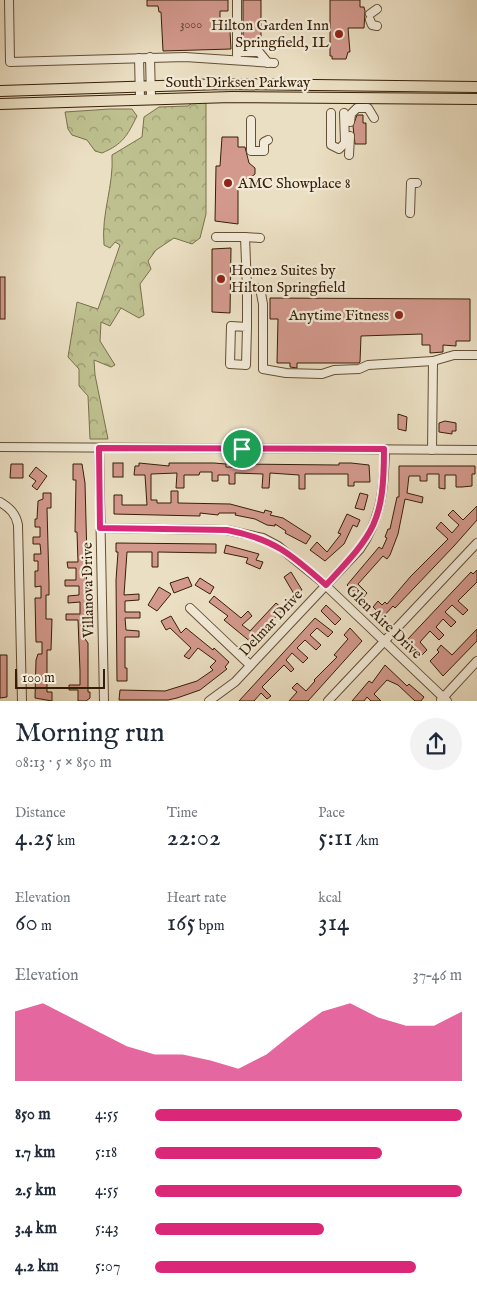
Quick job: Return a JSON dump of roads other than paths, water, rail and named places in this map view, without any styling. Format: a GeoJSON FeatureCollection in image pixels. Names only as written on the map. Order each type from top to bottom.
{"type":"FeatureCollection","features":[{"type":"Feature","properties":{"kind":"main road","name":"South Dirksen Parkway"},"geometry":{"type":"LineString","coordinates":[[0,91],[151,85],[303,84],[477,87]]}},
{"type":"Feature","properties":{"kind":"main road","name":"South Dirksen Parkway"},"geometry":{"type":"LineString","coordinates":[[0,104],[140,98],[312,97],[477,99]]}},
{"type":"Feature","properties":{"kind":"street"},"geometry":{"type":"LineString","coordinates":[[9,0],[10,62],[237,56],[271,63]]}},
{"type":"Feature","properties":{"kind":"street"},"geometry":{"type":"LineString","coordinates":[[237,0],[237,56]]}},
{"type":"Feature","properties":{"kind":"street"},"geometry":{"type":"LineString","coordinates":[[377,9],[370,17],[372,25],[377,26]]}},
{"type":"Feature","properties":{"kind":"street"},"geometry":{"type":"LineString","coordinates":[[150,57],[151,98]]}},
{"type":"Feature","properties":{"kind":"street"},"geometry":{"type":"LineString","coordinates":[[139,58],[140,98]]}},
{"type":"Feature","properties":{"kind":"street"},"geometry":{"type":"LineString","coordinates":[[350,155],[351,114],[357,108],[368,108],[374,118]]}},
{"type":"Feature","properties":{"kind":"street"},"geometry":{"type":"LineString","coordinates":[[331,113],[331,145],[339,149],[345,143],[344,113]]}},
{"type":"Feature","properties":{"kind":"street"},"geometry":{"type":"LineString","coordinates":[[251,120],[251,151],[264,151],[264,142],[268,140]]}},
{"type":"Feature","properties":{"kind":"street"},"geometry":{"type":"LineString","coordinates":[[410,213],[411,183],[418,183]]}},
{"type":"Feature","properties":{"kind":"street"},"geometry":{"type":"LineString","coordinates":[[216,237],[260,238]]}},
{"type":"Feature","properties":{"kind":"street"},"geometry":{"type":"LineString","coordinates":[[245,237],[247,288],[247,327],[246,365],[230,364],[231,326],[247,327]]}},
{"type":"Feature","properties":{"kind":"street"},"geometry":{"type":"LineString","coordinates":[[247,288],[260,288],[263,304],[264,370],[322,374],[334,370],[359,369],[368,365],[433,361],[454,355],[477,355]]}},
{"type":"Feature","properties":{"kind":"street"},"geometry":{"type":"LineString","coordinates":[[432,450],[433,361]]}},
{"type":"Feature","properties":{"kind":"street"},"geometry":{"type":"LineString","coordinates":[[0,447],[477,450]]}},
{"type":"Feature","properties":{"kind":"street","name":"Villanova Drive"},"geometry":{"type":"LineString","coordinates":[[99,448],[104,700]]}},
{"type":"Feature","properties":{"kind":"street","name":"Delmar Drive"},"geometry":{"type":"LineString","coordinates":[[209,700],[235,682],[360,549],[374,525],[384,490],[384,449]]}},
{"type":"Feature","properties":{"kind":"street"},"geometry":{"type":"LineString","coordinates":[[0,502],[10,509],[18,525],[22,700]]}},
{"type":"Feature","properties":{"kind":"street"},"geometry":{"type":"LineString","coordinates":[[10,509],[17,502]]}},
{"type":"Feature","properties":{"kind":"street","name":"Glen Aire Drive"},"geometry":{"type":"LineString","coordinates":[[100,528],[227,530],[245,534],[278,546],[326,585],[444,699]]}},
{"type":"Feature","properties":{"kind":"street"},"geometry":{"type":"LineString","coordinates":[[328,700],[477,543]]}},
{"type":"Feature","properties":{"kind":"street"},"geometry":{"type":"LineString","coordinates":[[190,608],[250,665]]}},
{"type":"Feature","properties":{"kind":"street"},"geometry":{"type":"LineString","coordinates":[[444,699],[477,661]]}},
{"type":"Feature","properties":{"kind":"place","name":"Hilton Garden Inn Springfield, IL"},"geometry":{"type":"Point","coordinates":[339,34]}},
{"type":"Feature","properties":{"kind":"place","name":"AMC Showplace 8"},"geometry":{"type":"Point","coordinates":[228,183]}},
{"type":"Feature","properties":{"kind":"place","name":"Home2 Suites by Hilton Springfield"},"geometry":{"type":"Point","coordinates":[221,279]}},
{"type":"Feature","properties":{"kind":"place","name":"Anytime Fitness"},"geometry":{"type":"Point","coordinates":[399,315]}}]}
